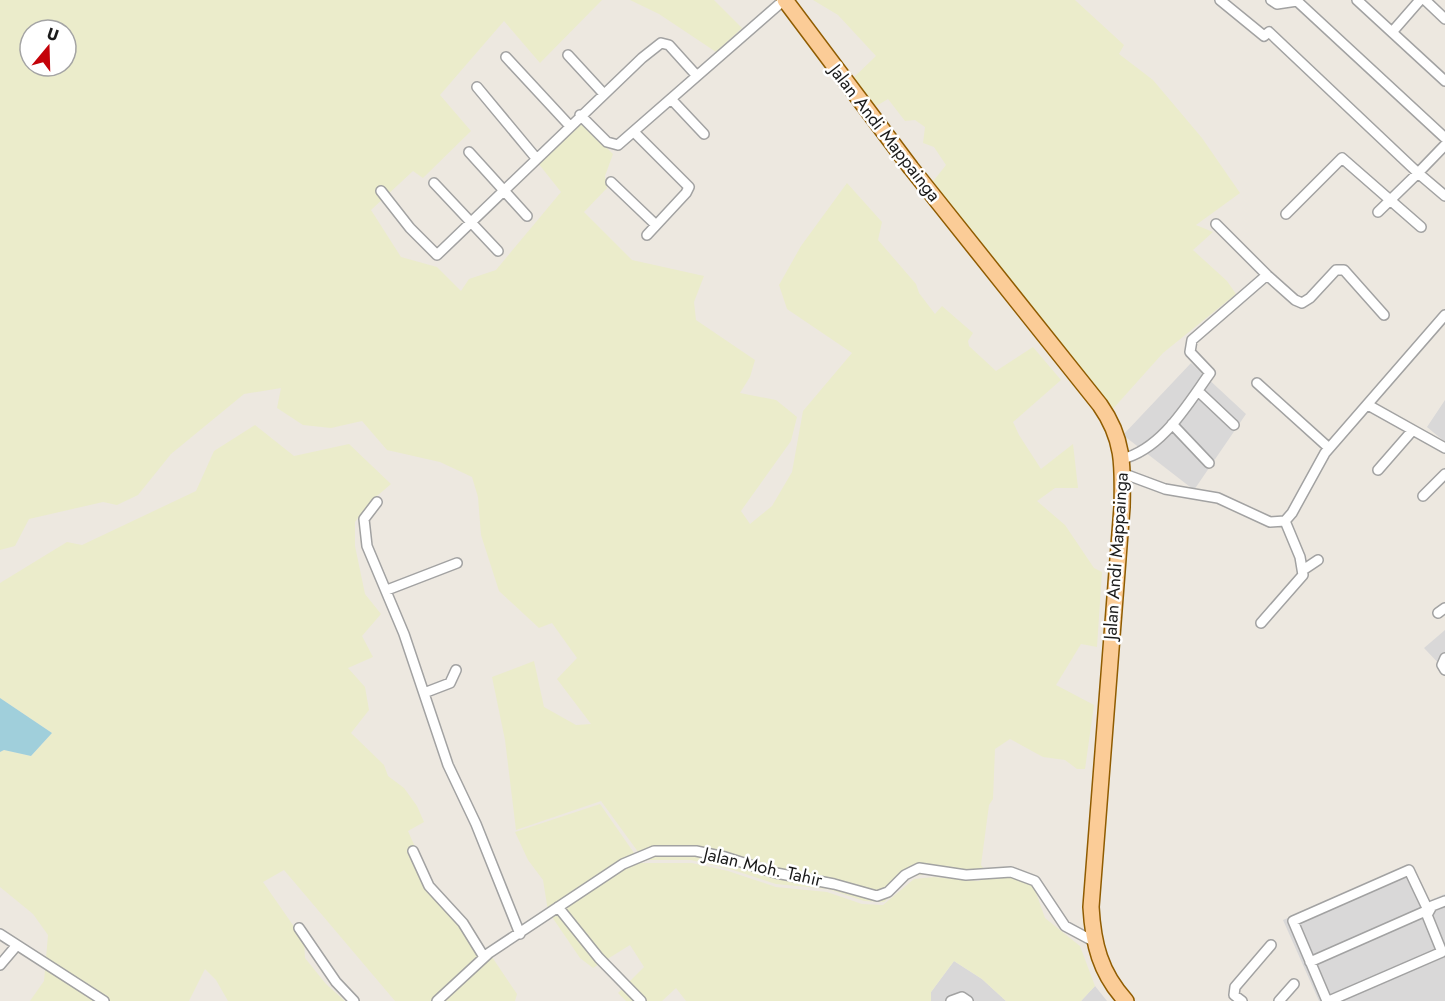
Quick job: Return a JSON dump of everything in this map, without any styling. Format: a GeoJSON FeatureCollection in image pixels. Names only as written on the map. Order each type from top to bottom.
{"type":"FeatureCollection","features":[{"type":"Feature","properties":{"kind":"main road","name":"Jalan Andi Mappainga"},"geometry":{"type":"LineString","coordinates":[[784,0],[911,168],[1100,405],[1114,426],[1122,466],[1122,507],[1092,890],[1093,941],[1103,969],[1126,1001]]}},
{"type":"Feature","properties":{"kind":"street"},"geometry":{"type":"LineString","coordinates":[[580,115],[614,146],[672,100],[784,0]]}},
{"type":"Feature","properties":{"kind":"street"},"geometry":{"type":"LineString","coordinates":[[1220,0],[1264,36],[1269,32],[1445,196]]}},
{"type":"Feature","properties":{"kind":"street"},"geometry":{"type":"LineString","coordinates":[[1271,0],[1277,4],[1297,0],[1445,138]]}},
{"type":"Feature","properties":{"kind":"street"},"geometry":{"type":"LineString","coordinates":[[1357,0],[1383,21],[1445,81]]}},
{"type":"Feature","properties":{"kind":"street"},"geometry":{"type":"LineString","coordinates":[[1393,31],[1420,0]]}},
{"type":"Feature","properties":{"kind":"street"},"geometry":{"type":"LineString","coordinates":[[1425,0],[1445,19]]}},
{"type":"Feature","properties":{"kind":"street"},"geometry":{"type":"LineString","coordinates":[[381,191],[410,228],[437,255],[569,125],[661,43],[669,45],[697,76]]}},
{"type":"Feature","properties":{"kind":"street"},"geometry":{"type":"LineString","coordinates":[[568,55],[603,93]]}},
{"type":"Feature","properties":{"kind":"street"},"geometry":{"type":"LineString","coordinates":[[507,57],[569,125]]}},
{"type":"Feature","properties":{"kind":"street"},"geometry":{"type":"LineString","coordinates":[[477,87],[536,158]]}},
{"type":"Feature","properties":{"kind":"street"},"geometry":{"type":"LineString","coordinates":[[672,100],[704,134]]}},
{"type":"Feature","properties":{"kind":"street"},"geometry":{"type":"LineString","coordinates":[[634,132],[689,187],[686,194],[647,235]]}},
{"type":"Feature","properties":{"kind":"street"},"geometry":{"type":"LineString","coordinates":[[1378,212],[1445,145]]}},
{"type":"Feature","properties":{"kind":"street"},"geometry":{"type":"LineString","coordinates":[[469,152],[527,216]]}},
{"type":"Feature","properties":{"kind":"street"},"geometry":{"type":"LineString","coordinates":[[1286,214],[1342,158],[1421,227]]}},
{"type":"Feature","properties":{"kind":"street"},"geometry":{"type":"LineString","coordinates":[[611,182],[656,225]]}},
{"type":"Feature","properties":{"kind":"street"},"geometry":{"type":"LineString","coordinates":[[434,183],[498,251]]}},
{"type":"Feature","properties":{"kind":"street"},"geometry":{"type":"LineString","coordinates":[[1216,224],[1295,300],[1302,303],[1336,270],[1344,270],[1384,315]]}},
{"type":"Feature","properties":{"kind":"street"},"geometry":{"type":"LineString","coordinates":[[1267,275],[1190,342],[1190,352],[1210,373],[1172,424],[1122,466],[1165,489],[1218,498],[1270,522],[1285,520],[1292,513],[1329,448],[1445,315]]}},
{"type":"Feature","properties":{"kind":"street"},"geometry":{"type":"LineString","coordinates":[[1257,383],[1329,448]]}},
{"type":"Feature","properties":{"kind":"street"},"geometry":{"type":"LineString","coordinates":[[1198,391],[1234,425]]}},
{"type":"Feature","properties":{"kind":"street"},"geometry":{"type":"LineString","coordinates":[[1368,405],[1445,448]]}},
{"type":"Feature","properties":{"kind":"street"},"geometry":{"type":"LineString","coordinates":[[1172,424],[1209,463]]}},
{"type":"Feature","properties":{"kind":"street"},"geometry":{"type":"LineString","coordinates":[[1378,470],[1412,431]]}},
{"type":"Feature","properties":{"kind":"street"},"geometry":{"type":"LineString","coordinates":[[1423,496],[1445,474]]}},
{"type":"Feature","properties":{"kind":"street"},"geometry":{"type":"LineString","coordinates":[[378,502],[364,519],[367,546],[387,590],[447,765],[476,824],[520,934]]}},
{"type":"Feature","properties":{"kind":"street"},"geometry":{"type":"LineString","coordinates":[[1261,623],[1302,578],[1303,570],[1285,520]]}},
{"type":"Feature","properties":{"kind":"street"},"geometry":{"type":"LineString","coordinates":[[1303,570],[1318,560]]}},
{"type":"Feature","properties":{"kind":"street"},"geometry":{"type":"LineString","coordinates":[[387,590],[457,563]]}},
{"type":"Feature","properties":{"kind":"street"},"geometry":{"type":"LineString","coordinates":[[1445,658],[1442,665],[1445,670]]}},
{"type":"Feature","properties":{"kind":"street"},"geometry":{"type":"LineString","coordinates":[[424,693],[450,683],[456,670]]}},
{"type":"Feature","properties":{"kind":"street","name":"Jalan Moh. Tahir"},"geometry":{"type":"LineString","coordinates":[[437,1001],[484,957],[640,854],[675,850],[725,857],[776,873],[834,884],[877,896],[888,892],[912,871],[924,868],[966,875],[1004,871],[1022,874],[1041,887],[1065,926],[1093,941]]}},
{"type":"Feature","properties":{"kind":"street"},"geometry":{"type":"LineString","coordinates":[[413,851],[429,886],[463,923],[484,957]]}},
{"type":"Feature","properties":{"kind":"street"},"geometry":{"type":"LineString","coordinates":[[1409,870],[1428,910],[1428,923],[1444,954],[1328,1001],[1293,921],[1409,870]]}},
{"type":"Feature","properties":{"kind":"street"},"geometry":{"type":"LineString","coordinates":[[1310,962],[1445,901]]}},
{"type":"Feature","properties":{"kind":"street"},"geometry":{"type":"LineString","coordinates":[[558,908],[599,958],[641,1001]]}},
{"type":"Feature","properties":{"kind":"street"},"geometry":{"type":"LineString","coordinates":[[299,928],[336,982],[354,1001]]}},
{"type":"Feature","properties":{"kind":"street"},"geometry":{"type":"LineString","coordinates":[[0,934],[104,1001]]}},
{"type":"Feature","properties":{"kind":"street"},"geometry":{"type":"LineString","coordinates":[[0,965],[16,945]]}},
{"type":"Feature","properties":{"kind":"street"},"geometry":{"type":"LineString","coordinates":[[1242,1001],[1234,994],[1235,987],[1271,945]]}},
{"type":"Feature","properties":{"kind":"street"},"geometry":{"type":"LineString","coordinates":[[1279,1001],[1294,984]]}},
{"type":"Feature","properties":{"kind":"street"},"geometry":{"type":"LineString","coordinates":[[951,1001],[962,997],[968,1001]]}},
{"type":"Feature","properties":{"kind":"shaded area"},"geometry":{"type":"Polygon","coordinates":[[[1191,363],[1246,414],[1194,490],[1123,435],[1191,363]]]}},
{"type":"Feature","properties":{"kind":"shaded area"},"geometry":{"type":"Polygon","coordinates":[[[1445,400],[1445,442],[1427,427],[1445,400]]]}},
{"type":"Feature","properties":{"kind":"shaded area"},"geometry":{"type":"Polygon","coordinates":[[[1445,630],[1445,670],[1424,648],[1445,630]]]}},
{"type":"Feature","properties":{"kind":"shaded area"},"geometry":{"type":"Polygon","coordinates":[[[1412,868],[1428,901],[1445,894],[1445,1001],[1319,1001],[1283,920],[1412,868]]]}},
{"type":"Feature","properties":{"kind":"shaded area"},"geometry":{"type":"Polygon","coordinates":[[[954,961],[982,979],[1006,1001],[931,1001],[931,992],[954,961]]]}},
{"type":"Feature","properties":{"kind":"shaded area"},"geometry":{"type":"Polygon","coordinates":[[[1095,986],[1107,1001],[1081,1001],[1095,986]]]}},
{"type":"Feature","properties":{"kind":"green space"},"geometry":{"type":"Polygon","coordinates":[[[0,0],[602,0],[540,63],[504,21],[440,95],[471,131],[423,178],[413,171],[371,210],[401,257],[437,267],[461,291],[469,279],[496,270],[561,192],[538,163],[580,121],[613,154],[605,176],[607,188],[584,212],[632,260],[704,276],[694,302],[696,320],[755,360],[750,377],[740,393],[776,400],[797,417],[791,441],[741,511],[750,524],[772,506],[792,472],[803,411],[852,353],[787,309],[779,285],[801,246],[847,183],[882,222],[878,240],[916,284],[919,293],[935,314],[942,306],[973,333],[968,341],[969,346],[996,371],[1033,347],[1061,380],[1013,422],[1041,469],[1073,444],[1078,488],[1055,488],[1037,501],[1065,525],[1094,568],[1102,572],[1097,647],[1081,644],[1056,685],[1094,705],[1085,769],[1077,769],[1065,760],[1043,757],[1010,739],[995,749],[993,799],[989,805],[981,865],[990,877],[1013,876],[1034,887],[1045,918],[1080,946],[1095,986],[1081,1001],[1006,1001],[982,979],[954,961],[931,992],[931,1001],[686,1001],[676,988],[662,1001],[626,1001],[618,993],[644,967],[630,945],[593,968],[580,958],[548,911],[543,880],[528,860],[515,832],[600,804],[641,863],[692,863],[728,871],[776,887],[827,892],[862,904],[883,905],[914,879],[934,877],[978,881],[987,878],[962,879],[932,874],[911,876],[884,902],[864,901],[828,889],[776,884],[730,869],[691,860],[644,860],[601,801],[516,830],[505,740],[492,677],[534,661],[544,707],[576,725],[591,724],[557,679],[577,658],[552,623],[539,628],[499,591],[481,535],[478,497],[472,477],[440,462],[387,450],[362,421],[331,428],[303,425],[277,408],[281,388],[244,394],[171,454],[138,495],[117,505],[103,502],[29,519],[15,546],[0,550],[0,0]]]}},
{"type":"Feature","properties":{"kind":"green space"},"geometry":{"type":"Polygon","coordinates":[[[630,0],[714,0],[742,28],[716,52],[659,14],[630,0]]]}},
{"type":"Feature","properties":{"kind":"green space"},"geometry":{"type":"Polygon","coordinates":[[[813,0],[1075,0],[1124,45],[1119,54],[1153,80],[1202,138],[1240,193],[1196,225],[1213,232],[1193,250],[1227,281],[1236,294],[1163,353],[1111,411],[931,184],[946,165],[934,147],[923,143],[925,127],[915,120],[905,121],[888,99],[873,108],[850,81],[876,56],[838,15],[813,0]]]}},
{"type":"Feature","properties":{"kind":"green space"},"geometry":{"type":"Polygon","coordinates":[[[255,425],[294,456],[349,444],[391,484],[370,502],[355,522],[355,546],[365,594],[381,614],[362,636],[373,657],[348,668],[365,687],[369,710],[351,733],[384,765],[388,776],[404,788],[417,806],[424,822],[408,831],[431,883],[460,914],[485,949],[433,1001],[395,1001],[284,870],[263,882],[304,941],[305,958],[326,984],[345,1001],[228,1001],[216,980],[205,969],[189,1001],[30,1001],[44,981],[48,935],[33,914],[0,887],[0,752],[4,750],[31,756],[52,733],[0,698],[0,583],[67,542],[82,545],[196,491],[214,451],[255,425]]]}},
{"type":"Feature","properties":{"kind":"green space"},"geometry":{"type":"Polygon","coordinates":[[[490,954],[517,994],[515,1001],[441,1001],[490,954]]]}},
{"type":"Feature","properties":{"kind":"water"},"geometry":{"type":"Polygon","coordinates":[[[0,698],[52,733],[31,756],[4,750],[0,752],[0,698]]]}}]}
